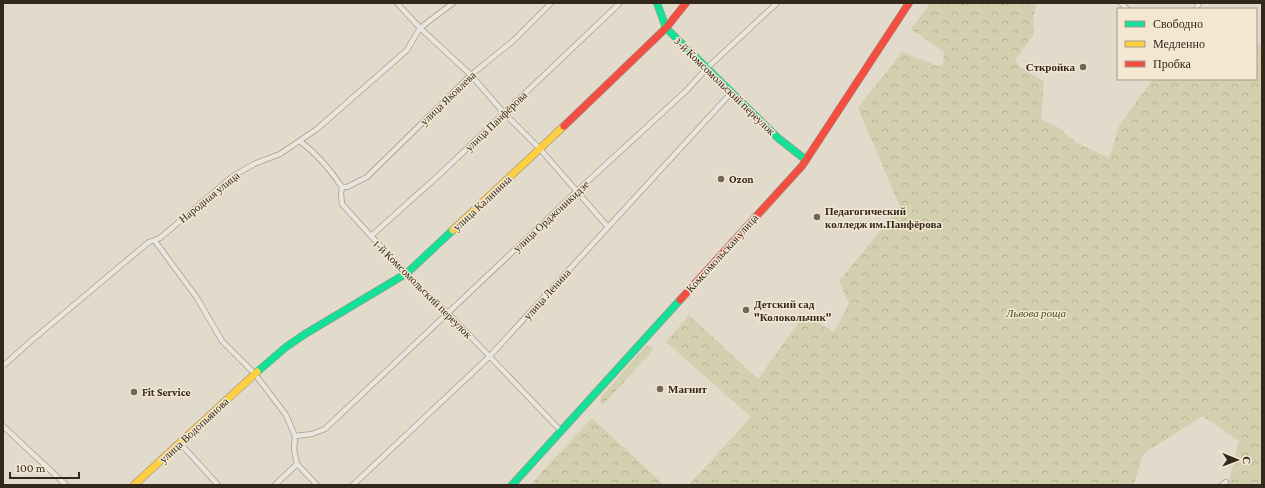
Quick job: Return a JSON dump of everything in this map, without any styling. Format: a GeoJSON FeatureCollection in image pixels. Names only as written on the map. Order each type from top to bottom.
{"type":"FeatureCollection","features":[{"type":"Feature","properties":{"kind":"street"},"geometry":{"type":"LineString","coordinates":[[397,3],[420,28],[471,75],[504,113],[540,149],[578,191],[608,227]]}},
{"type":"Feature","properties":{"kind":"street","name":"Народная улица"},"geometry":{"type":"LineString","coordinates":[[3,366],[149,242],[160,238],[233,176],[254,164],[280,154],[317,130],[407,50],[420,28],[453,3]]}},
{"type":"Feature","properties":{"kind":"street","name":"улица Яковлева"},"geometry":{"type":"LineString","coordinates":[[342,187],[347,187],[367,177],[471,75],[514,40],[551,3]]}},
{"type":"Feature","properties":{"kind":"street","name":"улица Панфёрова"},"geometry":{"type":"LineString","coordinates":[[371,236],[439,175],[620,3]]}},
{"type":"Feature","properties":{"kind":"street","name":"3-й Комсомольский переулок"},"geometry":{"type":"LineString","coordinates":[[657,3],[666,28],[778,138],[806,160]]}},
{"type":"Feature","properties":{"kind":"street","name":"улица Калинина"},"geometry":{"type":"LineString","coordinates":[[255,374],[286,347],[305,334],[407,274],[666,28],[686,3]]}},
{"type":"Feature","properties":{"kind":"street","name":"улица Орджоникидзе"},"geometry":{"type":"LineString","coordinates":[[295,436],[312,434],[325,429],[777,3]]}},
{"type":"Feature","properties":{"kind":"street","name":"Комсомольская улица"},"geometry":{"type":"LineString","coordinates":[[512,485],[806,160],[909,3]]}},
{"type":"Feature","properties":{"kind":"street","name":"улица Ленина"},"geometry":{"type":"LineString","coordinates":[[353,485],[490,357],[731,93]]}},
{"type":"Feature","properties":{"kind":"street","name":"1-й Комсомольский переулок"},"geometry":{"type":"LineString","coordinates":[[300,141],[330,170],[342,187],[342,204],[424,292],[448,313],[561,431]]}},
{"type":"Feature","properties":{"kind":"street"},"geometry":{"type":"LineString","coordinates":[[155,241],[197,298],[213,323],[222,341],[255,374],[286,415],[295,436],[294,450],[297,464],[317,485]]}},
{"type":"Feature","properties":{"kind":"street","name":"улица Водопьянова"},"geometry":{"type":"LineString","coordinates":[[140,483],[180,443],[255,374]]}},
{"type":"Feature","properties":{"kind":"street"},"geometry":{"type":"LineString","coordinates":[[3,426],[66,485]]}},
{"type":"Feature","properties":{"kind":"street"},"geometry":{"type":"LineString","coordinates":[[180,443],[218,485]]}},
{"type":"Feature","properties":{"kind":"street"},"geometry":{"type":"LineString","coordinates":[[275,485],[297,464]]}},
{"type":"Feature","properties":{"kind":"green space","name":"Львова роща"},"geometry":{"type":"Polygon","coordinates":[[[930,3],[1037,3],[1034,14],[1033,35],[1015,60],[1019,66],[1044,82],[1041,120],[1056,126],[1077,143],[1109,158],[1119,126],[1152,80],[1257,80],[1257,42],[1262,47],[1262,485],[1228,485],[1239,441],[1203,416],[1143,454],[1134,485],[689,485],[751,417],[666,342],[689,315],[758,379],[804,315],[834,332],[849,304],[839,281],[900,207],[858,108],[902,52],[938,66],[943,64],[944,52],[911,29],[930,3]]]}},
{"type":"Feature","properties":{"kind":"green space"},"geometry":{"type":"Polygon","coordinates":[[[646,346],[651,346],[653,350],[604,404],[600,403],[601,397],[646,346]]]}},
{"type":"Feature","properties":{"kind":"green space"},"geometry":{"type":"Polygon","coordinates":[[[592,418],[664,485],[530,485],[592,418]]]}},
{"type":"Feature","properties":{"kind":"traffic: fast"},"geometry":{"type":"LineString","coordinates":[[657,3],[666,28],[778,138],[806,160]]}},
{"type":"Feature","properties":{"kind":"traffic: fast"},"geometry":{"type":"LineString","coordinates":[[257,372],[286,347],[305,334],[407,273],[453,230]]}},
{"type":"Feature","properties":{"kind":"traffic: fast"},"geometry":{"type":"LineString","coordinates":[[512,485],[680,300]]}},
{"type":"Feature","properties":{"kind":"traffic: slow"},"geometry":{"type":"LineString","coordinates":[[453,230],[564,126]]}},
{"type":"Feature","properties":{"kind":"traffic: slow"},"geometry":{"type":"LineString","coordinates":[[134,485],[257,372]]}},
{"type":"Feature","properties":{"kind":"traffic: jam"},"geometry":{"type":"LineString","coordinates":[[564,126],[666,28],[686,3]]}},
{"type":"Feature","properties":{"kind":"traffic: jam"},"geometry":{"type":"LineString","coordinates":[[680,300],[802,166],[909,3]]}},
{"type":"Feature","properties":{"kind":"place","name":"Сткройка"},"geometry":{"type":"Point","coordinates":[1083,67]}},
{"type":"Feature","properties":{"kind":"place","name":"Ozon"},"geometry":{"type":"Point","coordinates":[721,179]}},
{"type":"Feature","properties":{"kind":"place","name":"Педагогический колледж им.Панфёрова"},"geometry":{"type":"Point","coordinates":[817,217]}},
{"type":"Feature","properties":{"kind":"place","name":"Детский сад \"Колокольчик\""},"geometry":{"type":"Point","coordinates":[746,310]}},
{"type":"Feature","properties":{"kind":"place","name":"Магнит"},"geometry":{"type":"Point","coordinates":[660,389]}},
{"type":"Feature","properties":{"kind":"place","name":"Fit Service"},"geometry":{"type":"Point","coordinates":[134,392]}}]}
